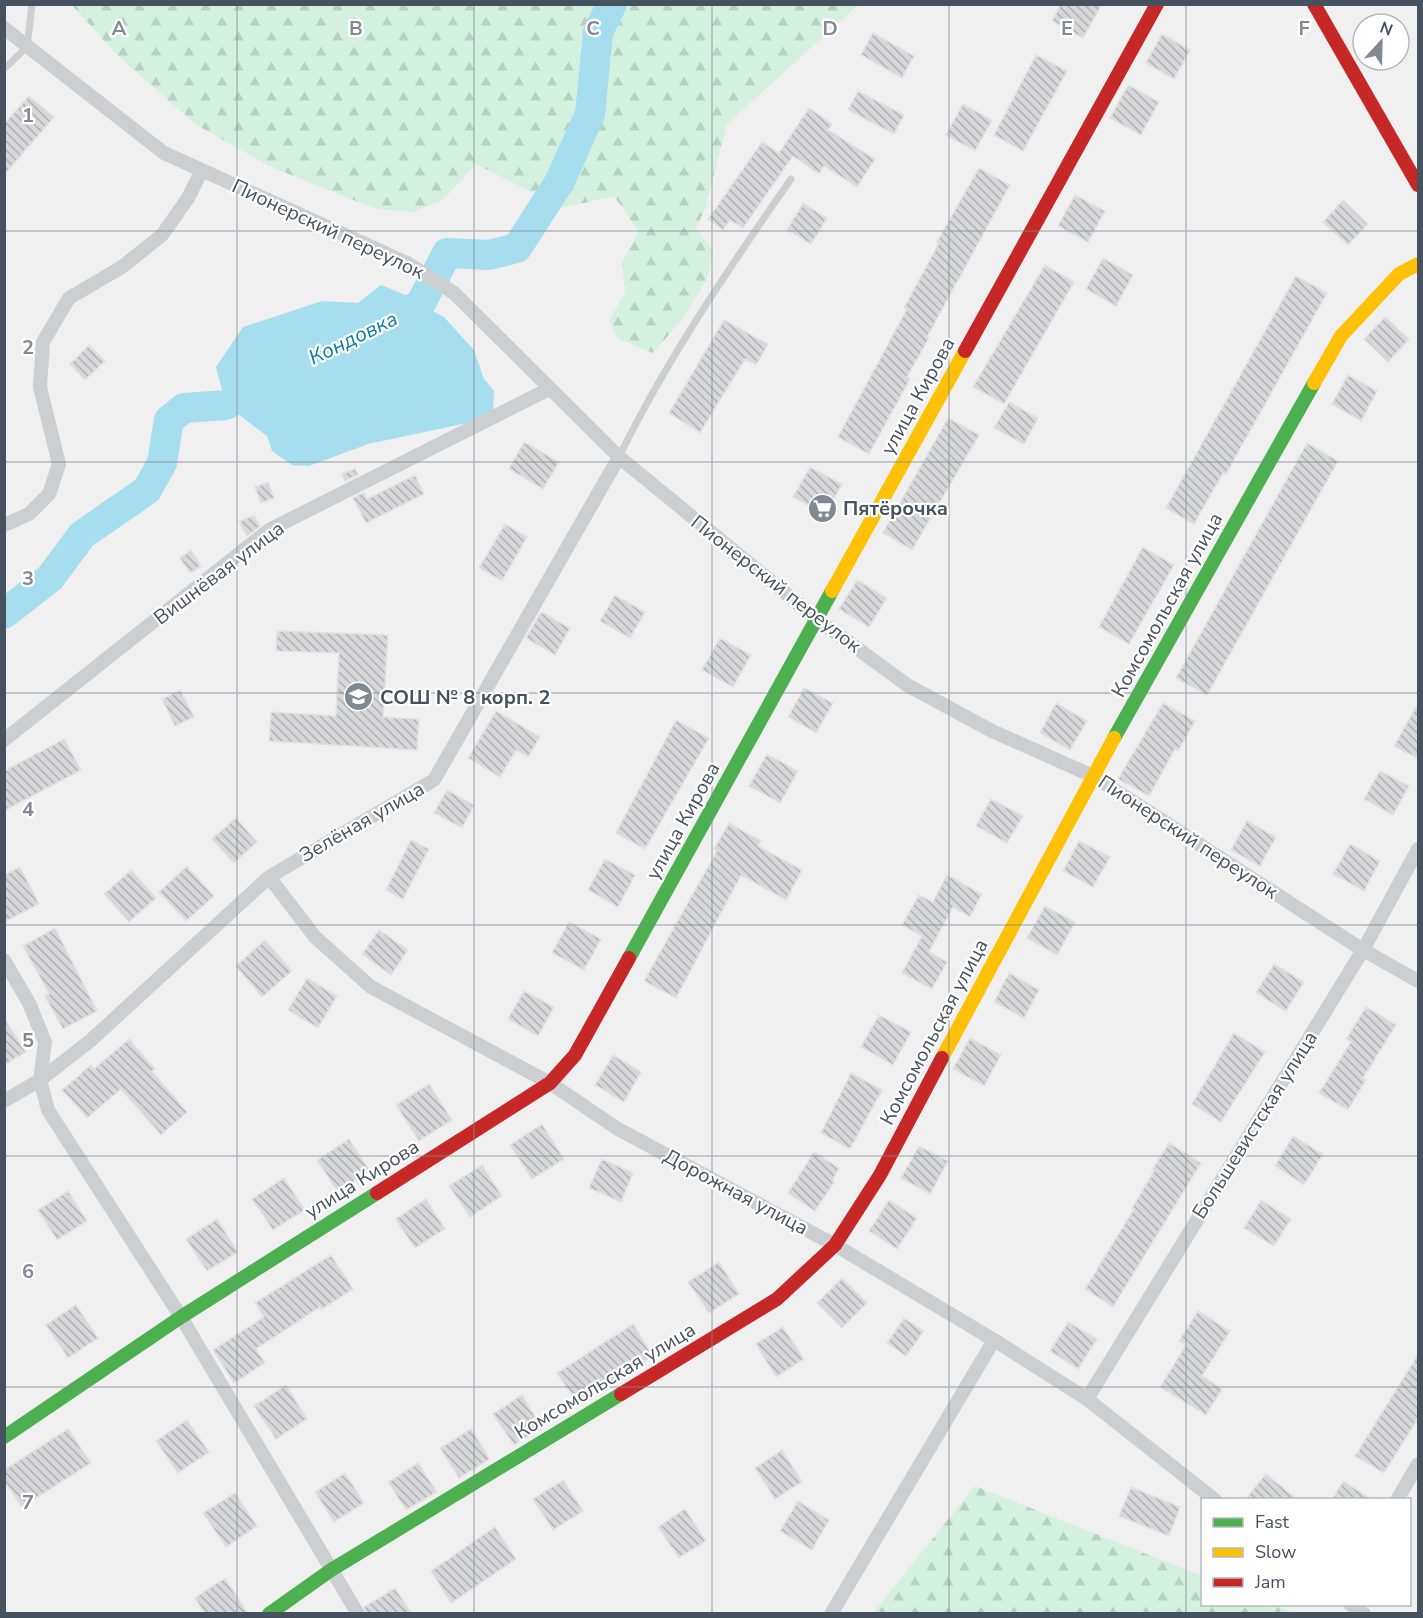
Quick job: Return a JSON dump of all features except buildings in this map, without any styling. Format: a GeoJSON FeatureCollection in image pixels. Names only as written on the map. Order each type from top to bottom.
{"type":"FeatureCollection","features":[{"type":"Feature","properties":{"kind":"street","name":"улица Кирова"},"geometry":{"type":"LineString","coordinates":[[4,1437],[181,1317],[550,1083],[576,1055],[1156,4]]}},
{"type":"Feature","properties":{"kind":"street"},"geometry":{"type":"LineString","coordinates":[[1314,4],[1419,184]]}},
{"type":"Feature","properties":{"kind":"street","name":"Пионерский переулок"},"geometry":{"type":"LineString","coordinates":[[4,28],[164,153],[407,263],[454,293],[619,457],[817,620],[907,685],[992,731],[1093,776],[1363,950],[1419,981]]}},
{"type":"Feature","properties":{"kind":"street"},"geometry":{"type":"LineString","coordinates":[[4,525],[29,514],[49,494],[59,464],[40,387],[43,342],[69,298],[122,267],[162,235],[188,198],[202,170]]}},
{"type":"Feature","properties":{"kind":"street","name":"Комсомольская улица"},"geometry":{"type":"LineString","coordinates":[[270,1614],[331,1570],[777,1299],[835,1245],[880,1175],[1093,776],[1341,336],[1399,274],[1419,264]]}},
{"type":"Feature","properties":{"kind":"street","name":"Вишнёвая улица"},"geometry":{"type":"LineString","coordinates":[[4,740],[269,530],[549,389]]}},
{"type":"Feature","properties":{"kind":"street","name":"Зелёная улица"},"geometry":{"type":"LineString","coordinates":[[4,1101],[39,1080],[90,1041],[269,877],[434,780],[619,457]]}},
{"type":"Feature","properties":{"kind":"street","name":"Большевистская улица"},"geometry":{"type":"LineString","coordinates":[[1087,1399],[1363,950],[1419,849]]}},
{"type":"Feature","properties":{"kind":"street","name":"Дорожная улица"},"geometry":{"type":"LineString","coordinates":[[269,877],[315,937],[371,987],[550,1083],[618,1129],[835,1245],[994,1340],[1087,1399],[1212,1498]]}},
{"type":"Feature","properties":{"kind":"street"},"geometry":{"type":"LineString","coordinates":[[4,960],[29,1003],[45,1042],[39,1080],[48,1110],[181,1317],[358,1614]]}},
{"type":"Feature","properties":{"kind":"street"},"geometry":{"type":"LineString","coordinates":[[831,1614],[994,1340]]}},
{"type":"Feature","properties":{"kind":"street"},"geometry":{"type":"LineString","coordinates":[[1398,1498],[1419,1464]]}},
{"type":"Feature","properties":{"kind":"lane"},"geometry":{"type":"LineString","coordinates":[[4,69],[27,47],[32,4]]}},
{"type":"Feature","properties":{"kind":"lane"},"geometry":{"type":"LineString","coordinates":[[619,457],[637,420],[727,271],[791,179]]}},
{"type":"Feature","properties":{"kind":"green space"},"geometry":{"type":"Polygon","coordinates":[[[72,5],[858,5],[727,124],[705,209],[696,228],[713,251],[707,279],[684,317],[653,353],[618,339],[609,320],[625,293],[622,262],[639,232],[614,196],[562,208],[476,164],[443,200],[413,212],[376,209],[271,167],[195,124],[113,51],[72,5]]]}},
{"type":"Feature","properties":{"kind":"green space"},"geometry":{"type":"Polygon","coordinates":[[[975,1486],[1201,1576],[1201,1606],[1276,1606],[1296,1613],[873,1613],[975,1486]]]}},
{"type":"Feature","properties":{"kind":"water"},"geometry":{"type":"Polygon","coordinates":[[[381,285],[413,298],[444,317],[474,350],[484,379],[494,391],[493,409],[486,419],[368,444],[309,466],[292,465],[272,451],[267,436],[226,405],[216,367],[243,327],[322,301],[358,303],[381,285]]]}},
{"type":"Feature","properties":{"kind":"waterway","name":"Кондовка"},"geometry":{"type":"LineString","coordinates":[[384,321],[420,305],[447,253],[489,255],[517,248],[560,181],[590,114],[598,32],[612,4]]}},
{"type":"Feature","properties":{"kind":"waterway","name":"Кондовка"},"geometry":{"type":"LineString","coordinates":[[4,614],[50,578],[82,535],[147,490],[162,463],[169,420],[184,408],[226,405],[262,385]]}},
{"type":"Feature","properties":{"kind":"traffic: fast"},"geometry":{"type":"LineString","coordinates":[[1114,738],[1314,383]]}},
{"type":"Feature","properties":{"kind":"traffic: fast"},"geometry":{"type":"LineString","coordinates":[[629,958],[832,591]]}},
{"type":"Feature","properties":{"kind":"traffic: fast"},"geometry":{"type":"LineString","coordinates":[[4,1437],[181,1317],[377,1193]]}},
{"type":"Feature","properties":{"kind":"traffic: fast"},"geometry":{"type":"LineString","coordinates":[[269,1614],[331,1570],[621,1394]]}},
{"type":"Feature","properties":{"kind":"traffic: slow"},"geometry":{"type":"LineString","coordinates":[[1314,383],[1341,336],[1399,274],[1418,264]]}},
{"type":"Feature","properties":{"kind":"traffic: slow"},"geometry":{"type":"LineString","coordinates":[[832,591],[965,351]]}},
{"type":"Feature","properties":{"kind":"traffic: slow"},"geometry":{"type":"LineString","coordinates":[[942,1058],[1114,738]]}},
{"type":"Feature","properties":{"kind":"traffic: jam"},"geometry":{"type":"LineString","coordinates":[[965,351],[1157,4]]}},
{"type":"Feature","properties":{"kind":"traffic: jam"},"geometry":{"type":"LineString","coordinates":[[1314,4],[1418,185]]}},
{"type":"Feature","properties":{"kind":"traffic: jam"},"geometry":{"type":"LineString","coordinates":[[377,1193],[550,1083],[575,1055],[629,958]]}},
{"type":"Feature","properties":{"kind":"traffic: jam"},"geometry":{"type":"LineString","coordinates":[[621,1394],[777,1299],[835,1245],[880,1175],[942,1058]]}},
{"type":"Feature","properties":{"kind":"place","name":"Пятёрочка"},"geometry":{"type":"Point","coordinates":[822,508]}},
{"type":"Feature","properties":{"kind":"place","name":"СОШ № 8 корп. 2"},"geometry":{"type":"Point","coordinates":[359,697]}}]}
